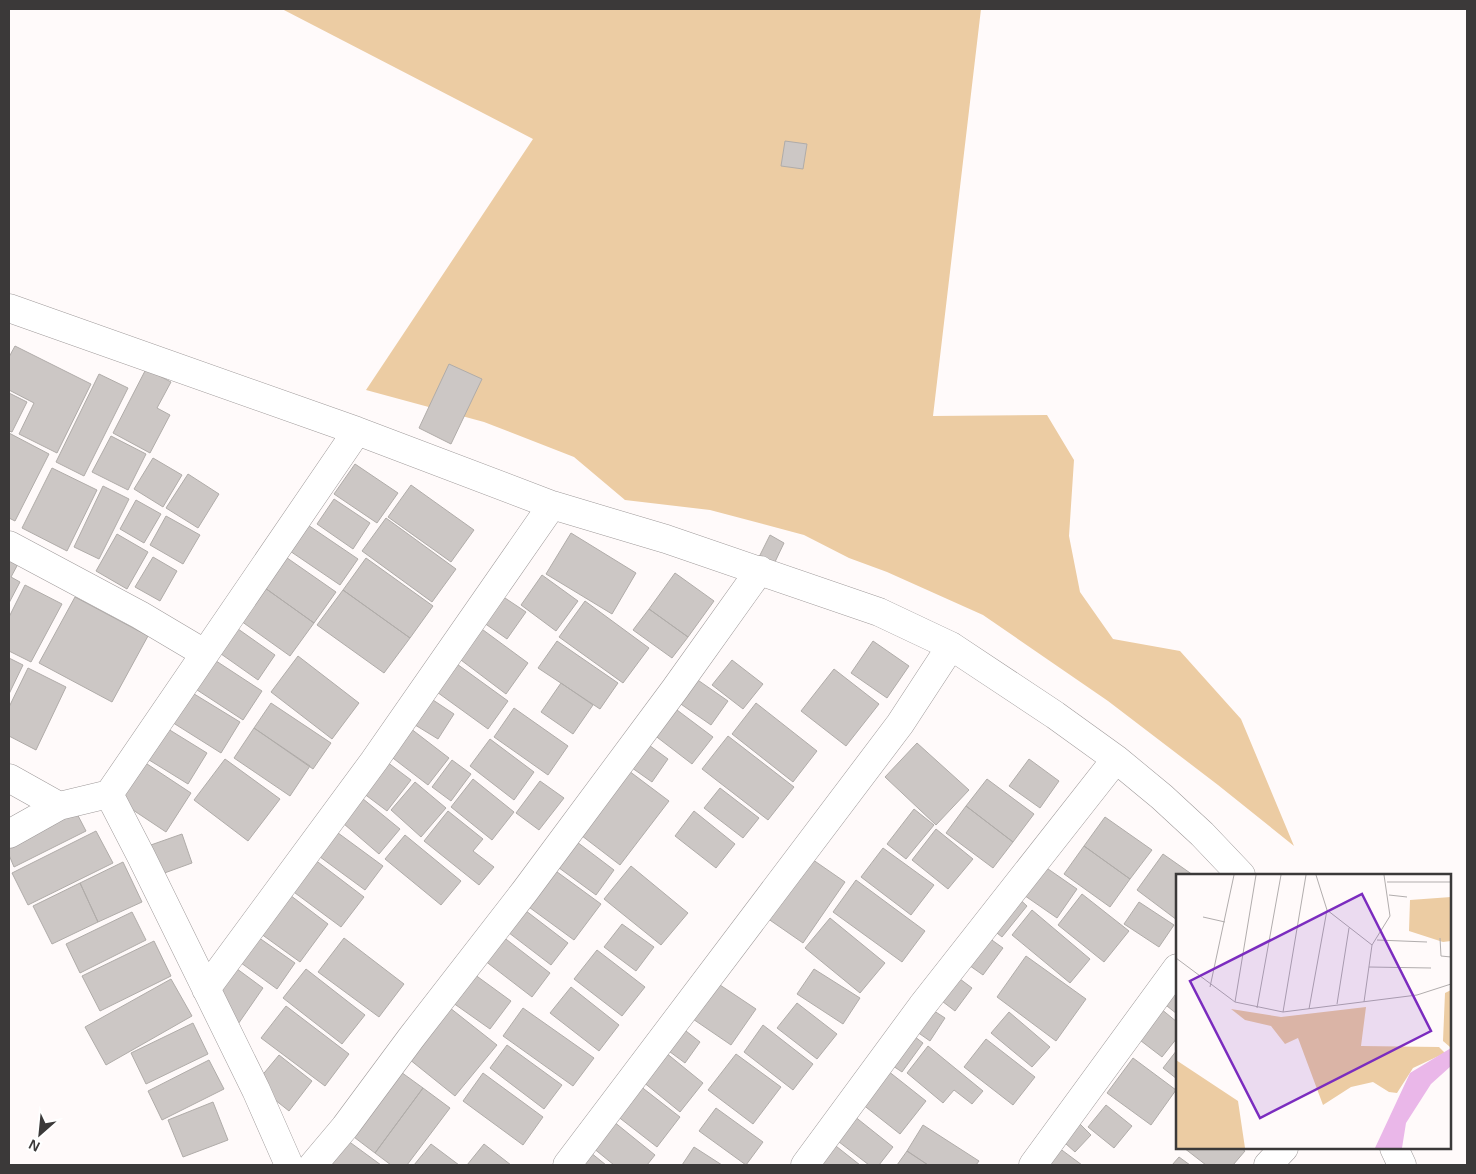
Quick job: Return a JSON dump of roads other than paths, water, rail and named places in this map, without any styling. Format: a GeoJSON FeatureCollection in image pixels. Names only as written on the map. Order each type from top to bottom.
{"type":"FeatureCollection","features":[{"type":"Feature","properties":{"kind":"street"},"geometry":{"type":"LineString","coordinates":[[9,308],[358,431],[552,505],[666,539],[879,612],[952,646],[1055,715],[1162,797],[1202,834],[1240,874]]}},
{"type":"Feature","properties":{"kind":"street"},"geometry":{"type":"LineString","coordinates":[[9,834],[59,806],[109,794],[358,431]]}},
{"type":"Feature","properties":{"kind":"street"},"geometry":{"type":"LineString","coordinates":[[206,988],[374,762],[552,505]]}},
{"type":"Feature","properties":{"kind":"street"},"geometry":{"type":"LineString","coordinates":[[9,545],[140,615],[204,653]]}},
{"type":"Feature","properties":{"kind":"street"},"geometry":{"type":"LineString","coordinates":[[313,1165],[345,1127],[525,891],[760,570]]}},
{"type":"Feature","properties":{"kind":"street"},"geometry":{"type":"LineString","coordinates":[[567,1165],[900,724],[952,646]]}},
{"type":"Feature","properties":{"kind":"street"},"geometry":{"type":"LineString","coordinates":[[805,1165],[922,1006],[1116,760]]}},
{"type":"Feature","properties":{"kind":"street"},"geometry":{"type":"LineString","coordinates":[[9,778],[59,806]]}},
{"type":"Feature","properties":{"kind":"street"},"geometry":{"type":"LineString","coordinates":[[109,794],[142,856],[260,1099],[289,1165]]}},
{"type":"Feature","properties":{"kind":"street"},"geometry":{"type":"LineString","coordinates":[[1033,1165],[1176,969]]}},
{"type":"Feature","properties":{"kind":"street"},"geometry":{"type":"LineString","coordinates":[[1268,1165],[1283,1149]]}},
{"type":"Feature","properties":{"kind":"street"},"geometry":{"type":"LineString","coordinates":[[1394,1149],[1402,1165]]}}]}
